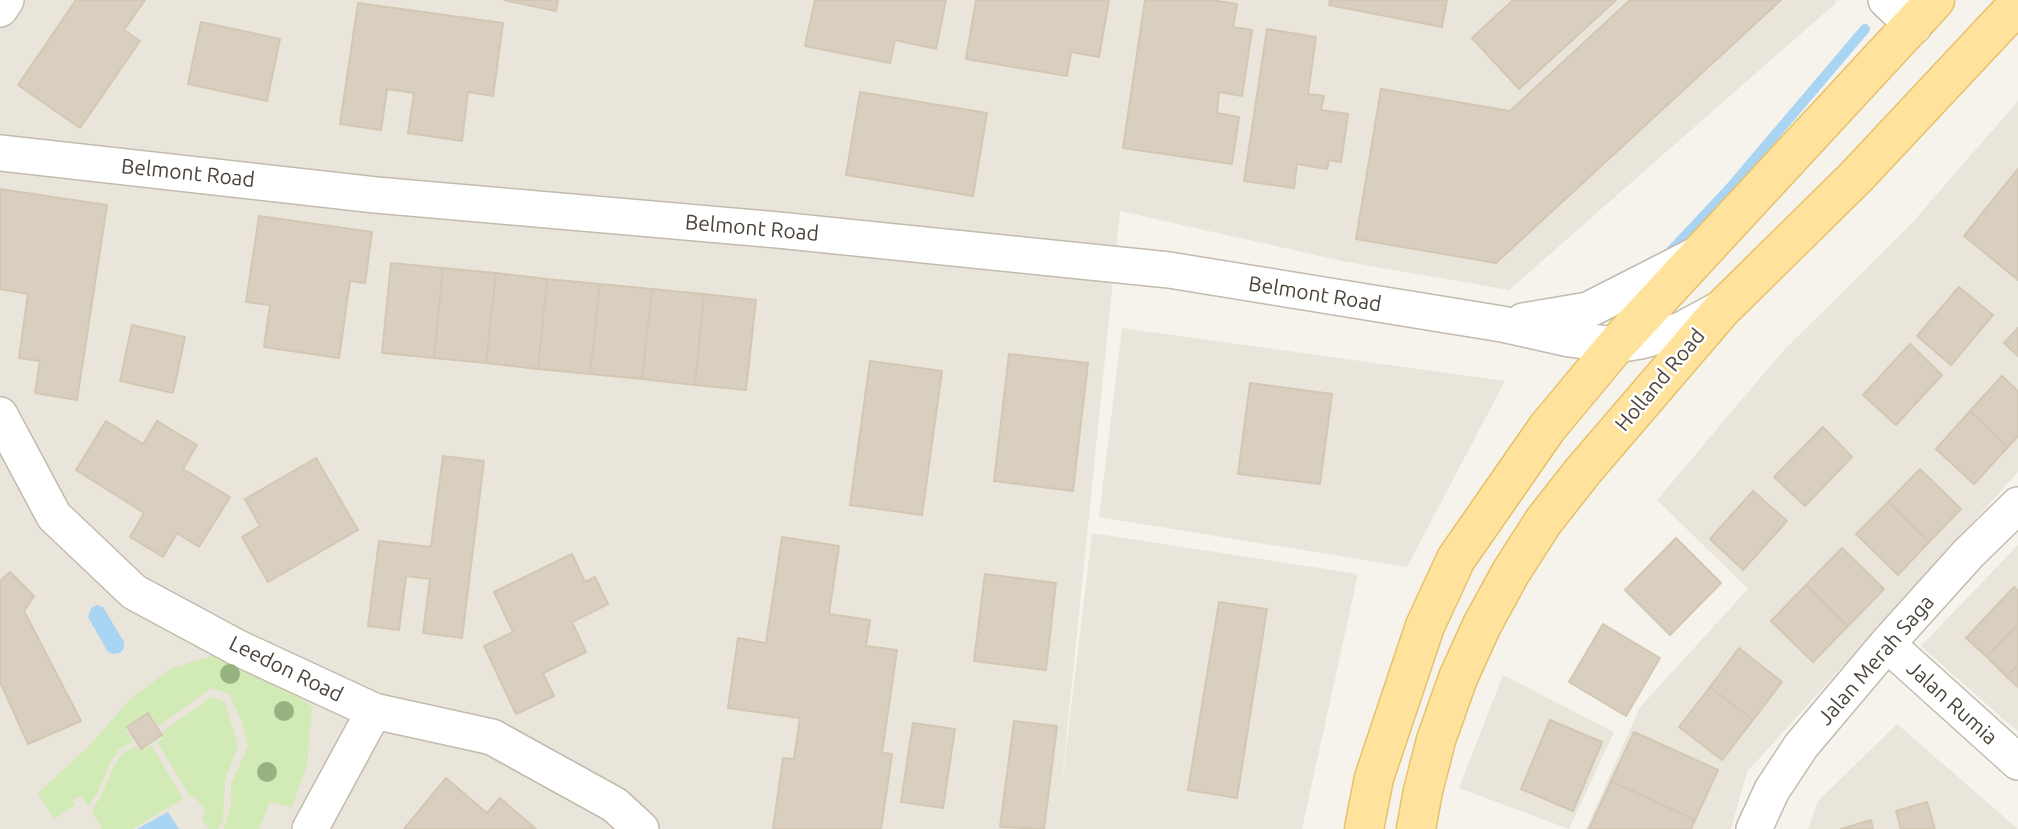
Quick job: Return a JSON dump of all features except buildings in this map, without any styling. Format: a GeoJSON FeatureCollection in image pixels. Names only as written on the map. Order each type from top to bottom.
{"type":"FeatureCollection","features":[{"type":"Feature","properties":{"kind":"main road","name":"Holland Road"},"geometry":{"type":"LineString","coordinates":[[1416,829],[1436,740],[1458,678],[1482,625],[1543,522],[1583,471],[1722,309],[1856,177],[2018,4]]}},
{"type":"Feature","properties":{"kind":"main road"},"geometry":{"type":"LineString","coordinates":[[1364,829],[1374,778],[1421,639],[1456,559],[1547,428],[1616,345],[1924,13]]}},
{"type":"Feature","properties":{"kind":"street"},"geometry":{"type":"LineString","coordinates":[[0,9],[6,0]]}},
{"type":"Feature","properties":{"kind":"street"},"geometry":{"type":"LineString","coordinates":[[1886,0],[1924,13]]}},
{"type":"Feature","properties":{"kind":"street","name":"Belmont Road"},"geometry":{"type":"LineString","coordinates":[[0,153],[376,195],[778,230],[1169,270],[1616,345],[1681,330],[1722,309]]}},
{"type":"Feature","properties":{"kind":"street","name":"Belmont Road"},"geometry":{"type":"LineString","coordinates":[[1502,324],[1588,310],[1707,249]]}},
{"type":"Feature","properties":{"kind":"street","name":"Leedon Road"},"geometry":{"type":"LineString","coordinates":[[0,415],[54,516],[134,592],[238,648],[374,711],[492,737],[615,805],[641,829]]}},
{"type":"Feature","properties":{"kind":"street","name":"Jalan Merah Saga"},"geometry":{"type":"LineString","coordinates":[[1754,829],[1772,790],[1801,746],[1886,645],[1968,554],[2018,505]]}},
{"type":"Feature","properties":{"kind":"street","name":"Jalan Rumia"},"geometry":{"type":"LineString","coordinates":[[1886,645],[2018,762]]}},
{"type":"Feature","properties":{"kind":"street"},"geometry":{"type":"LineString","coordinates":[[310,829],[374,711]]}},
{"type":"Feature","properties":{"kind":"shaded area"},"geometry":{"type":"Polygon","coordinates":[[[0,0],[1837,2],[1509,290],[1342,261],[1120,211],[1060,800],[1092,533],[1358,574],[1302,829],[0,829],[0,0]]]}},
{"type":"Feature","properties":{"kind":"shaded area"},"geometry":{"type":"Polygon","coordinates":[[[2018,101],[2018,472],[1747,772],[1731,829],[1586,829],[1640,707],[1748,589],[1657,500],[1781,353],[1911,224],[2018,101]]]}},
{"type":"Feature","properties":{"kind":"shaded area"},"geometry":{"type":"Polygon","coordinates":[[[1122,328],[1505,381],[1407,567],[1099,517],[1122,328]]]}},
{"type":"Feature","properties":{"kind":"shaded area"},"geometry":{"type":"Polygon","coordinates":[[[2018,545],[2018,732],[1921,646],[2018,545]]]}},
{"type":"Feature","properties":{"kind":"shaded area"},"geometry":{"type":"Polygon","coordinates":[[[1503,675],[1614,732],[1569,829],[1459,788],[1503,675]]]}},
{"type":"Feature","properties":{"kind":"shaded area"},"geometry":{"type":"Polygon","coordinates":[[[1897,724],[2018,829],[1808,829],[1818,801],[1897,724]]]}},
{"type":"Feature","properties":{"kind":"green space"},"geometry":{"type":"Polygon","coordinates":[[[222,653],[286,687],[312,707],[307,765],[292,807],[270,802],[259,829],[224,829],[231,805],[231,784],[248,746],[241,720],[229,694],[211,688],[159,726],[148,712],[125,728],[133,742],[119,749],[97,794],[88,806],[81,796],[73,800],[75,805],[54,819],[38,793],[89,746],[130,699],[172,668],[222,653]]]}},
{"type":"Feature","properties":{"kind":"green space"},"geometry":{"type":"Polygon","coordinates":[[[211,697],[224,701],[238,745],[225,780],[223,821],[217,829],[209,829],[201,818],[206,812],[195,797],[191,798],[157,742],[162,739],[162,732],[211,697]]]}},
{"type":"Feature","properties":{"kind":"green space"},"geometry":{"type":"Polygon","coordinates":[[[136,746],[139,750],[152,746],[183,799],[132,829],[102,829],[92,810],[122,754],[136,746]]]}},
{"type":"Feature","properties":{"kind":"water"},"geometry":{"type":"Polygon","coordinates":[[[97,605],[103,607],[124,642],[120,653],[108,652],[88,617],[91,608],[97,605]]]}},
{"type":"Feature","properties":{"kind":"water"},"geometry":{"type":"Polygon","coordinates":[[[168,812],[179,829],[137,829],[168,812]]]}},
{"type":"Feature","properties":{"kind":"waterway"},"geometry":{"type":"LineString","coordinates":[[1669,253],[1730,188],[1865,29]]}}]}
